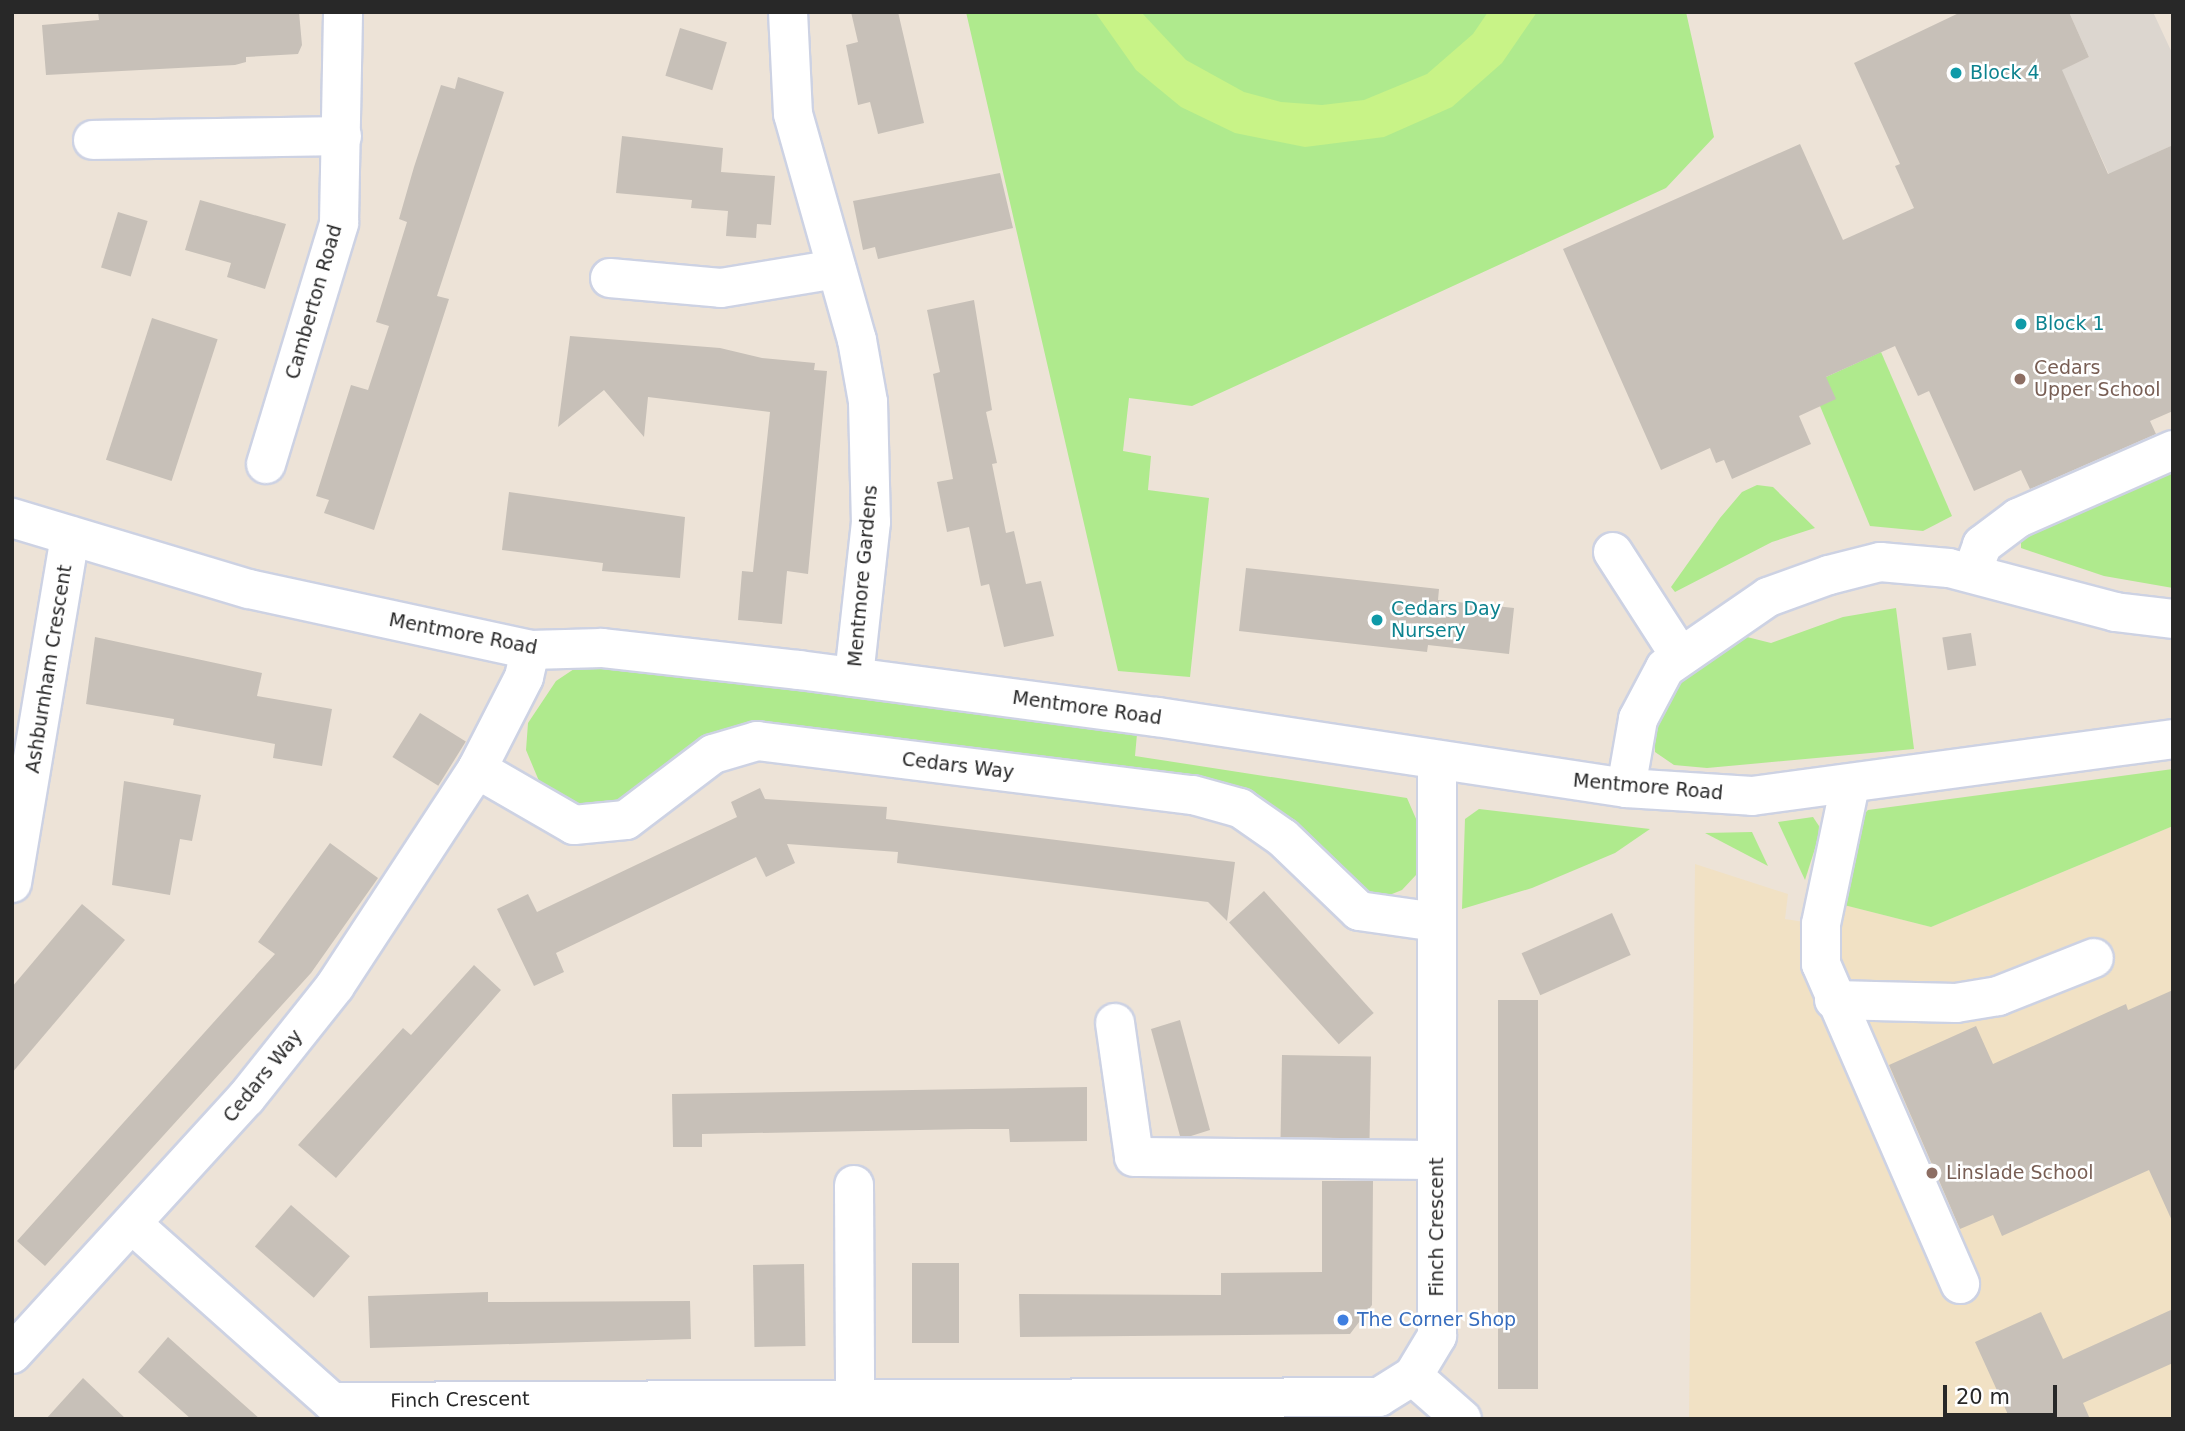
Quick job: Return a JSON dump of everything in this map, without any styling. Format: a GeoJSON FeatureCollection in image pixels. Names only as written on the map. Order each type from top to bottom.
{"type":"FeatureCollection","features":[{"type":"Feature","properties":{"kind":"street","name":"Camberton Road"},"geometry":{"type":"LineString","coordinates":[[266,464],[339,223],[343,12]]}},
{"type":"Feature","properties":{"kind":"street","name":"Mentmore Gardens"},"geometry":{"type":"LineString","coordinates":[[788,12],[793,114],[861,365],[873,462],[871,522],[854,677]]}},
{"type":"Feature","properties":{"kind":"street"},"geometry":{"type":"LineString","coordinates":[[93,140],[342,135]]}},
{"type":"Feature","properties":{"kind":"street"},"geometry":{"type":"LineString","coordinates":[[610,278],[721,288],[836,269]]}},
{"type":"Feature","properties":{"kind":"street"},"geometry":{"type":"LineString","coordinates":[[1972,573],[1982,545],[2018,518],[2173,450]]}},
{"type":"Feature","properties":{"kind":"street","name":"Mentmore Road"},"geometry":{"type":"LineString","coordinates":[[12,518],[249,589],[530,650],[602,648],[854,677],[1626,788],[1752,796],[1850,785],[2173,739]]}},
{"type":"Feature","properties":{"kind":"street","name":"Ashburnham Crescent"},"geometry":{"type":"LineString","coordinates":[[12,883],[70,537]]}},
{"type":"Feature","properties":{"kind":"street"},"geometry":{"type":"LineString","coordinates":[[1613,552],[1680,656]]}},
{"type":"Feature","properties":{"kind":"street"},"geometry":{"type":"LineString","coordinates":[[1626,788],[1638,719],[1665,668],[1768,597],[1829,575],[1895,562],[1972,573],[2115,612],[2173,619]]}},
{"type":"Feature","properties":{"kind":"street","name":"Cedars Way"},"geometry":{"type":"LineString","coordinates":[[12,1354],[246,1098],[335,986],[477,769],[524,677],[530,650]]}},
{"type":"Feature","properties":{"kind":"street","name":"Cedars Way"},"geometry":{"type":"LineString","coordinates":[[477,769],[574,825],[626,820],[713,754],[757,741],[1193,795],[1240,808],[1283,838],[1359,911],[1436,922]]}},
{"type":"Feature","properties":{"kind":"street","name":"Finch Crescent"},"geometry":{"type":"LineString","coordinates":[[132,1224],[332,1402],[855,1396],[1380,1397],[1413,1376],[1437,1336],[1437,760]]}},
{"type":"Feature","properties":{"kind":"street"},"geometry":{"type":"LineString","coordinates":[[1850,785],[1821,925],[1821,964],[1834,1000],[1960,1283]]}},
{"type":"Feature","properties":{"kind":"street"},"geometry":{"type":"LineString","coordinates":[[1834,1000],[1956,1003],[1998,996],[2094,958]]}},
{"type":"Feature","properties":{"kind":"street"},"geometry":{"type":"LineString","coordinates":[[1115,1023],[1133,1157],[1437,1160]]}},
{"type":"Feature","properties":{"kind":"street"},"geometry":{"type":"LineString","coordinates":[[854,1185],[855,1396]]}},
{"type":"Feature","properties":{"kind":"street"},"geometry":{"type":"LineString","coordinates":[[1413,1376],[1462,1419]]}},
{"type":"Feature","properties":{"kind":"shaded area"},"geometry":{"type":"Polygon","coordinates":[[[2069,12],[2153,12],[2173,55],[2173,145],[2131,164],[2112,181],[2069,87],[2032,83],[2089,57],[2069,12]]]}},
{"type":"Feature","properties":{"kind":"shaded area","name":"Linslade School"},"geometry":{"type":"Polygon","coordinates":[[[2173,826],[2173,1419],[1689,1419],[1695,864],[1788,894],[1785,919],[1836,927],[1840,904],[1931,927],[2173,826]]]}},
{"type":"Feature","properties":{"kind":"green space"},"geometry":{"type":"Polygon","coordinates":[[[966,12],[1686,12],[1714,137],[1666,188],[1192,406],[1129,398],[1123,451],[1151,456],[1148,490],[1209,498],[1190,677],[1118,671],[966,12]]]}},
{"type":"Feature","properties":{"kind":"green space"},"geometry":{"type":"Polygon","coordinates":[[[1095,12],[1141,12],[1186,60],[1244,92],[1281,102],[1322,105],[1364,100],[1427,74],[1473,34],[1488,12],[1537,12],[1502,63],[1452,107],[1384,137],[1305,147],[1235,133],[1181,107],[1136,70],[1095,12]]]}},
{"type":"Feature","properties":{"kind":"green space"},"geometry":{"type":"Polygon","coordinates":[[[1881,352],[1952,516],[1923,531],[1870,526],[1820,406],[1826,377],[1881,352]]]}},
{"type":"Feature","properties":{"kind":"green space"},"geometry":{"type":"Polygon","coordinates":[[[2173,461],[2173,588],[2104,576],[2021,548],[2021,531],[2173,461]]]}},
{"type":"Feature","properties":{"kind":"green space"},"geometry":{"type":"Polygon","coordinates":[[[1757,485],[1773,487],[1815,528],[1772,542],[1675,592],[1671,587],[1720,518],[1742,492],[1757,485]]]}},
{"type":"Feature","properties":{"kind":"green space"},"geometry":{"type":"Polygon","coordinates":[[[1896,608],[1914,749],[1707,768],[1674,765],[1655,752],[1655,720],[1681,683],[1739,635],[1771,643],[1843,617],[1896,608]]]}},
{"type":"Feature","properties":{"kind":"green space"},"geometry":{"type":"Polygon","coordinates":[[[597,664],[1137,734],[1135,756],[1407,798],[1420,828],[1416,875],[1402,890],[1387,896],[1365,894],[1293,828],[777,724],[610,814],[561,804],[539,781],[526,750],[528,723],[556,681],[574,669],[597,664]]]}},
{"type":"Feature","properties":{"kind":"green space"},"geometry":{"type":"Polygon","coordinates":[[[2173,769],[2173,826],[1931,927],[1840,904],[1859,819],[1868,810],[2173,769]]]}},
{"type":"Feature","properties":{"kind":"green space"},"geometry":{"type":"Polygon","coordinates":[[[1479,809],[1650,829],[1615,853],[1532,888],[1462,909],[1465,819],[1479,809]]]}},
{"type":"Feature","properties":{"kind":"green space"},"geometry":{"type":"Polygon","coordinates":[[[1813,817],[1819,826],[1818,839],[1805,880],[1778,822],[1813,817]]]}},
{"type":"Feature","properties":{"kind":"green space"},"geometry":{"type":"Polygon","coordinates":[[[1752,832],[1768,866],[1705,833],[1752,832]]]}},
{"type":"Feature","properties":{"kind":"building"},"geometry":{"type":"Polygon","coordinates":[[[98,12],[299,12],[302,45],[298,54],[246,57],[246,62],[235,65],[46,75],[42,25],[99,20],[98,12]]]}},
{"type":"Feature","properties":{"kind":"building"},"geometry":{"type":"Polygon","coordinates":[[[851,12],[898,12],[924,123],[878,134],[870,102],[858,105],[846,45],[858,42],[851,12]]]}},
{"type":"Feature","properties":{"kind":"building"},"geometry":{"type":"Polygon","coordinates":[[[1961,12],[2069,12],[2089,57],[2062,70],[2108,174],[2173,145],[2173,411],[2150,421],[2156,434],[2030,489],[2021,470],[1974,491],[1929,391],[1918,396],[1895,346],[1826,377],[1836,399],[1799,416],[1811,444],[1732,479],[1724,460],[1716,463],[1710,448],[1661,470],[1563,249],[1800,144],[1843,240],[1914,208],[1895,166],[1900,164],[1854,63],[1961,12]]]}},
{"type":"Feature","properties":{"kind":"building"},"geometry":{"type":"Polygon","coordinates":[[[680,28],[727,42],[712,90],[665,76],[680,28]]]}},
{"type":"Feature","properties":{"kind":"building"},"geometry":{"type":"Polygon","coordinates":[[[458,77],[504,92],[437,296],[449,299],[374,530],[324,513],[329,500],[316,496],[351,385],[368,390],[389,326],[376,322],[407,222],[399,219],[441,85],[455,89],[458,77]]]}},
{"type":"Feature","properties":{"kind":"building"},"geometry":{"type":"Polygon","coordinates":[[[622,136],[723,148],[721,172],[775,176],[771,225],[757,224],[756,238],[726,236],[728,211],[691,208],[692,200],[616,193],[622,136]]]}},
{"type":"Feature","properties":{"kind":"building"},"geometry":{"type":"Polygon","coordinates":[[[1000,173],[1013,228],[878,259],[875,247],[863,250],[853,201],[1000,173]]]}},
{"type":"Feature","properties":{"kind":"building"},"geometry":{"type":"Polygon","coordinates":[[[200,200],[286,224],[265,289],[227,277],[231,263],[185,250],[200,200]]]}},
{"type":"Feature","properties":{"kind":"building"},"geometry":{"type":"Polygon","coordinates":[[[118,212],[148,221],[131,277],[101,267],[118,212]]]}},
{"type":"Feature","properties":{"kind":"building"},"geometry":{"type":"Polygon","coordinates":[[[974,300],[992,410],[986,412],[997,463],[992,464],[1006,533],[1014,531],[1026,584],[1041,581],[1054,636],[1004,647],[989,584],[981,586],[969,527],[947,532],[937,482],[953,479],[933,374],[940,372],[927,310],[974,300]]]}},
{"type":"Feature","properties":{"kind":"building"},"geometry":{"type":"Polygon","coordinates":[[[152,318],[218,339],[172,481],[106,460],[152,318]]]}},
{"type":"Feature","properties":{"kind":"building"},"geometry":{"type":"Polygon","coordinates":[[[570,336],[720,348],[762,358],[815,363],[814,370],[827,371],[808,574],[787,571],[782,624],[738,620],[742,571],[753,572],[770,412],[648,397],[644,437],[604,390],[558,427],[570,336]]]}},
{"type":"Feature","properties":{"kind":"building"},"geometry":{"type":"Polygon","coordinates":[[[509,492],[685,517],[680,578],[602,571],[603,563],[502,550],[509,492]]]}},
{"type":"Feature","properties":{"kind":"building","name":"Cedars Day Nursery"},"geometry":{"type":"Polygon","coordinates":[[[1246,568],[1439,589],[1438,600],[1514,608],[1509,654],[1428,645],[1427,652],[1239,631],[1246,568]]]}},
{"type":"Feature","properties":{"kind":"building"},"geometry":{"type":"Polygon","coordinates":[[[1971,633],[1976,666],[1948,670],[1942,638],[1971,633]]]}},
{"type":"Feature","properties":{"kind":"building"},"geometry":{"type":"Polygon","coordinates":[[[95,637],[262,673],[257,696],[332,709],[322,766],[273,758],[275,744],[173,725],[174,719],[86,704],[95,637]]]}},
{"type":"Feature","properties":{"kind":"building"},"geometry":{"type":"Polygon","coordinates":[[[420,713],[466,742],[438,786],[392,757],[420,713]]]}},
{"type":"Feature","properties":{"kind":"building"},"geometry":{"type":"Polygon","coordinates":[[[124,781],[201,795],[192,841],[180,839],[170,895],[112,885],[124,781]]]}},
{"type":"Feature","properties":{"kind":"building"},"geometry":{"type":"Polygon","coordinates":[[[760,788],[765,799],[887,807],[886,819],[1235,862],[1227,921],[1208,902],[897,863],[898,852],[787,844],[795,863],[766,877],[756,857],[556,953],[564,972],[534,986],[497,909],[528,894],[537,912],[737,817],[731,802],[760,788]]]}},
{"type":"Feature","properties":{"kind":"building"},"geometry":{"type":"Polygon","coordinates":[[[330,843],[378,878],[311,973],[45,1266],[17,1241],[275,954],[258,942],[330,843]]]}},
{"type":"Feature","properties":{"kind":"building"},"geometry":{"type":"Polygon","coordinates":[[[1264,891],[1374,1013],[1339,1044],[1229,922],[1264,891]]]}},
{"type":"Feature","properties":{"kind":"building"},"geometry":{"type":"Polygon","coordinates":[[[82,904],[125,940],[12,1073],[12,987],[82,904]]]}},
{"type":"Feature","properties":{"kind":"building"},"geometry":{"type":"Polygon","coordinates":[[[1612,913],[1631,955],[1540,995],[1522,953],[1612,913]]]}},
{"type":"Feature","properties":{"kind":"building"},"geometry":{"type":"Polygon","coordinates":[[[474,965],[501,990],[336,1178],[298,1145],[403,1028],[411,1035],[474,965]]]}},
{"type":"Feature","properties":{"kind":"building"},"geometry":{"type":"Polygon","coordinates":[[[2173,990],[2173,1223],[2149,1170],[2002,1236],[1993,1215],[1960,1229],[1889,1065],[1976,1026],[1993,1064],[2126,1004],[2128,1010],[2173,990]]]}},
{"type":"Feature","properties":{"kind":"building"},"geometry":{"type":"Polygon","coordinates":[[[1498,1000],[1538,1000],[1538,1389],[1498,1389],[1498,1000]]]}},
{"type":"Feature","properties":{"kind":"building"},"geometry":{"type":"Polygon","coordinates":[[[1180,1020],[1210,1130],[1191,1136],[1180,1136],[1151,1029],[1180,1020]]]}},
{"type":"Feature","properties":{"kind":"building"},"geometry":{"type":"Polygon","coordinates":[[[1282,1055],[1371,1057],[1370,1139],[1281,1137],[1282,1055]]]}},
{"type":"Feature","properties":{"kind":"building"},"geometry":{"type":"Polygon","coordinates":[[[1087,1087],[1087,1141],[1010,1142],[1009,1129],[972,1129],[702,1134],[702,1147],[673,1147],[672,1094],[1087,1087]]]}},
{"type":"Feature","properties":{"kind":"building"},"geometry":{"type":"Polygon","coordinates":[[[1322,1181],[1373,1181],[1372,1305],[1350,1334],[1020,1337],[1019,1294],[1221,1295],[1221,1273],[1322,1272],[1322,1181]]]}},
{"type":"Feature","properties":{"kind":"building"},"geometry":{"type":"Polygon","coordinates":[[[291,1205],[350,1256],[314,1298],[255,1247],[291,1205]]]}},
{"type":"Feature","properties":{"kind":"building"},"geometry":{"type":"Polygon","coordinates":[[[912,1263],[959,1263],[959,1343],[912,1343],[912,1263]]]}},
{"type":"Feature","properties":{"kind":"building"},"geometry":{"type":"Polygon","coordinates":[[[804,1264],[805,1346],[754,1347],[753,1265],[804,1264]]]}},
{"type":"Feature","properties":{"kind":"building"},"geometry":{"type":"Polygon","coordinates":[[[488,1292],[488,1302],[690,1301],[691,1339],[370,1348],[368,1296],[488,1292]]]}},
{"type":"Feature","properties":{"kind":"building"},"geometry":{"type":"Polygon","coordinates":[[[2173,1309],[2173,1363],[2083,1403],[2090,1419],[2010,1419],[1975,1342],[2041,1312],[2063,1359],[2173,1309]]]}},
{"type":"Feature","properties":{"kind":"building"},"geometry":{"type":"Polygon","coordinates":[[[168,1337],[260,1419],[191,1419],[138,1372],[168,1337]]]}},
{"type":"Feature","properties":{"kind":"building"},"geometry":{"type":"Polygon","coordinates":[[[83,1378],[126,1419],[46,1419],[83,1378]]]}},
{"type":"Feature","properties":{"kind":"place","name":"Block 4"},"geometry":{"type":"Point","coordinates":[1956,73]}},
{"type":"Feature","properties":{"kind":"place","name":"Block 1"},"geometry":{"type":"Point","coordinates":[2021,324]}},
{"type":"Feature","properties":{"kind":"place","name":"Cedars Upper School"},"geometry":{"type":"Point","coordinates":[2020,379]}},
{"type":"Feature","properties":{"kind":"place","name":"Cedars Day Nursery"},"geometry":{"type":"Point","coordinates":[1377,620]}},
{"type":"Feature","properties":{"kind":"place","name":"Linslade School"},"geometry":{"type":"Point","coordinates":[1932,1173]}},
{"type":"Feature","properties":{"kind":"place","name":"The Corner Shop"},"geometry":{"type":"Point","coordinates":[1343,1320]}}]}
